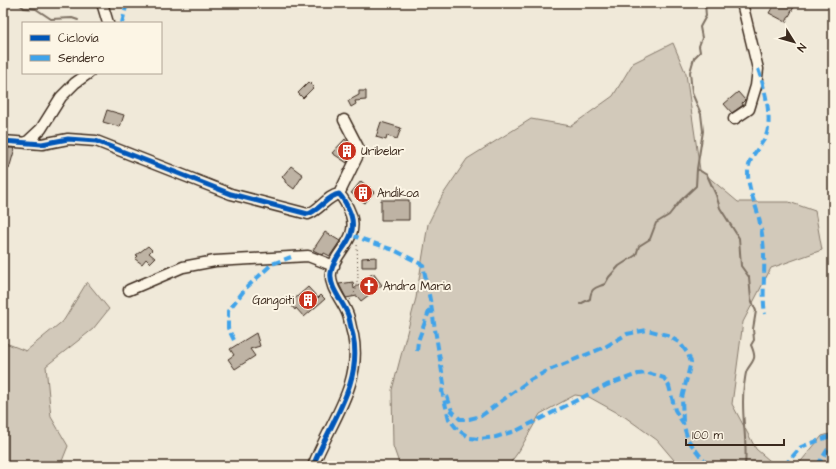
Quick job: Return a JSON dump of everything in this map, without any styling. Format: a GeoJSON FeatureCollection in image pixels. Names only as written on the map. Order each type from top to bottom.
{"type":"FeatureCollection","features":[{"type":"Feature","properties":{"kind":"street"},"geometry":{"type":"LineString","coordinates":[[102,3],[108,22]]}},
{"type":"Feature","properties":{"kind":"street"},"geometry":{"type":"LineString","coordinates":[[734,119],[749,109],[756,86],[758,69],[742,3]]}},
{"type":"Feature","properties":{"kind":"street"},"geometry":{"type":"LineString","coordinates":[[26,143],[41,129],[61,97],[75,83],[88,74]]}},
{"type":"Feature","properties":{"kind":"street"},"geometry":{"type":"LineString","coordinates":[[3,141],[51,143],[68,139],[96,142],[231,194],[308,214],[316,212],[334,195],[339,194],[360,151],[344,120]]}},
{"type":"Feature","properties":{"kind":"street"},"geometry":{"type":"LineString","coordinates":[[313,466],[351,386],[355,364],[353,336],[348,314],[332,284],[331,273],[351,235],[353,227],[348,207],[339,194]]}},
{"type":"Feature","properties":{"kind":"street"},"geometry":{"type":"LineString","coordinates":[[130,290],[183,268],[215,261],[308,256],[334,266]]}},
{"type":"Feature","properties":{"kind":"path"},"geometry":{"type":"LineString","coordinates":[[343,305],[353,298],[356,290],[358,279],[357,238]]}},
{"type":"Feature","properties":{"kind":"shaded area"},"geometry":{"type":"Polygon","coordinates":[[[673,43],[686,74],[700,170],[738,202],[789,202],[815,211],[822,250],[771,268],[743,322],[732,404],[756,449],[776,466],[679,466],[657,440],[625,417],[589,397],[575,395],[540,414],[519,451],[508,466],[400,466],[393,446],[392,390],[416,298],[428,224],[442,196],[467,159],[531,119],[571,126],[613,96],[633,63],[673,43]]]}},
{"type":"Feature","properties":{"kind":"shaded area"},"geometry":{"type":"Polygon","coordinates":[[[87,282],[109,309],[93,329],[46,366],[51,417],[68,446],[60,466],[3,466],[3,342],[26,351],[64,320],[87,282]]]}},
{"type":"Feature","properties":{"kind":"shaded area"},"geometry":{"type":"Polygon","coordinates":[[[833,433],[833,466],[797,466],[822,436],[833,433]]]}},
{"type":"Feature","properties":{"kind":"building"},"geometry":{"type":"Polygon","coordinates":[[[775,3],[796,3],[786,22],[769,13],[775,3]]]}},
{"type":"Feature","properties":{"kind":"building"},"geometry":{"type":"Polygon","coordinates":[[[309,82],[314,87],[303,98],[298,93],[309,82]]]}},
{"type":"Feature","properties":{"kind":"building"},"geometry":{"type":"Polygon","coordinates":[[[359,91],[366,91],[366,100],[355,101],[356,104],[351,107],[348,101],[359,95],[359,91]]]}},
{"type":"Feature","properties":{"kind":"building"},"geometry":{"type":"Polygon","coordinates":[[[738,92],[745,100],[742,103],[743,105],[732,113],[724,104],[738,92]]]}},
{"type":"Feature","properties":{"kind":"building"},"geometry":{"type":"Polygon","coordinates":[[[107,110],[124,115],[120,127],[103,122],[107,110]]]}},
{"type":"Feature","properties":{"kind":"building"},"geometry":{"type":"Polygon","coordinates":[[[381,122],[401,128],[397,139],[387,136],[386,140],[376,137],[381,122]]]}},
{"type":"Feature","properties":{"kind":"building"},"geometry":{"type":"Polygon","coordinates":[[[345,139],[353,151],[347,163],[332,153],[345,139]]]}},
{"type":"Feature","properties":{"kind":"building"},"geometry":{"type":"Polygon","coordinates":[[[3,148],[15,148],[9,169],[3,167],[3,148]]]}},
{"type":"Feature","properties":{"kind":"building"},"geometry":{"type":"Polygon","coordinates":[[[291,166],[303,175],[294,189],[285,182],[282,177],[291,166]]]}},
{"type":"Feature","properties":{"kind":"building","name":"Andikoa"},"geometry":{"type":"Polygon","coordinates":[[[361,181],[374,192],[365,203],[351,193],[361,181]]]}},
{"type":"Feature","properties":{"kind":"building"},"geometry":{"type":"Polygon","coordinates":[[[381,200],[409,200],[409,220],[381,220],[381,200]]]}},
{"type":"Feature","properties":{"kind":"building"},"geometry":{"type":"Polygon","coordinates":[[[325,232],[340,241],[330,256],[324,253],[323,255],[313,250],[325,232]]]}},
{"type":"Feature","properties":{"kind":"building"},"geometry":{"type":"Polygon","coordinates":[[[148,246],[152,250],[149,253],[155,258],[150,263],[146,259],[142,264],[135,259],[138,256],[136,255],[148,246]]]}},
{"type":"Feature","properties":{"kind":"building"},"geometry":{"type":"Polygon","coordinates":[[[376,257],[376,267],[362,267],[362,258],[376,257]]]}},
{"type":"Feature","properties":{"kind":"building","name":"Andra Maria"},"geometry":{"type":"Polygon","coordinates":[[[373,273],[382,285],[361,301],[357,296],[346,298],[339,284],[353,282],[354,289],[373,273]]]}},
{"type":"Feature","properties":{"kind":"building","name":"Gangoiti"},"geometry":{"type":"Polygon","coordinates":[[[308,287],[318,298],[321,295],[325,299],[304,317],[296,308],[295,310],[291,305],[291,302],[308,287]]]}},
{"type":"Feature","properties":{"kind":"building"},"geometry":{"type":"Polygon","coordinates":[[[256,333],[260,346],[250,349],[255,356],[235,369],[228,359],[234,355],[230,349],[256,333]]]}},
{"type":"Feature","properties":{"kind":"waterway"},"geometry":{"type":"LineString","coordinates":[[18,3],[24,8],[36,9],[51,19],[72,18],[78,20]]}},
{"type":"Feature","properties":{"kind":"waterway"},"geometry":{"type":"LineString","coordinates":[[705,3],[706,16],[700,27],[702,38],[699,46],[700,52],[694,58],[690,72],[692,93],[701,114],[703,131],[697,169],[707,175],[720,208],[739,238],[741,266],[749,277],[751,299],[756,311],[753,329],[754,340],[751,345],[754,353],[754,359],[746,372],[743,395],[743,416],[746,446],[745,466]]}},
{"type":"Feature","properties":{"kind":"waterway"},"geometry":{"type":"LineString","coordinates":[[580,304],[590,299],[593,290],[605,284],[619,266],[636,255],[639,246],[650,239],[656,223],[669,215],[680,201],[696,186],[697,169]]}},
{"type":"Feature","properties":{"kind":"marked path"},"geometry":{"type":"LineString","coordinates":[[122,22],[127,3]]}},
{"type":"Feature","properties":{"kind":"marked path"},"geometry":{"type":"LineString","coordinates":[[758,69],[765,94],[769,122],[768,131],[765,138],[754,154],[748,168],[748,178],[758,214],[763,240],[765,314]]}},
{"type":"Feature","properties":{"kind":"marked path"},"geometry":{"type":"LineString","coordinates":[[351,235],[396,251],[423,265],[444,384],[442,391],[449,419],[458,430],[470,438],[479,439],[496,437],[518,430],[607,385],[638,374],[648,373],[664,378],[669,386],[675,410],[683,423],[688,440],[708,466]]}},
{"type":"Feature","properties":{"kind":"marked path"},"geometry":{"type":"LineString","coordinates":[[234,340],[228,328],[228,311],[246,288],[272,264],[291,257]]}},
{"type":"Feature","properties":{"kind":"marked path"},"geometry":{"type":"LineString","coordinates":[[417,351],[418,341],[431,306]]}},
{"type":"Feature","properties":{"kind":"marked path"},"geometry":{"type":"LineString","coordinates":[[447,396],[452,411],[460,419],[469,419],[481,416],[530,380],[547,371],[605,347],[627,334],[647,330],[667,335],[680,343],[688,354],[691,362],[682,398],[683,422]]}},
{"type":"Feature","properties":{"kind":"marked path"},"geometry":{"type":"LineString","coordinates":[[784,466],[801,447],[833,435]]}},
{"type":"Feature","properties":{"kind":"marked path"},"geometry":{"type":"LineString","coordinates":[[817,466],[828,449],[833,445]]}},
{"type":"Feature","properties":{"kind":"cycle path"},"geometry":{"type":"LineString","coordinates":[[3,141],[42,144],[68,139],[96,141],[231,194],[308,214],[331,197],[339,194],[347,206],[353,224],[349,239],[333,265],[331,279],[334,289],[348,315],[353,335],[355,353],[349,386],[313,466]]}},
{"type":"Feature","properties":{"kind":"place","name":"Uribelar"},"geometry":{"type":"Point","coordinates":[347,151]}},
{"type":"Feature","properties":{"kind":"place","name":"Andikoa"},"geometry":{"type":"Point","coordinates":[363,193]}},
{"type":"Feature","properties":{"kind":"place","name":"Andra Maria"},"geometry":{"type":"Point","coordinates":[369,286]}},
{"type":"Feature","properties":{"kind":"place","name":"Gangoiti"},"geometry":{"type":"Point","coordinates":[308,300]}}]}
